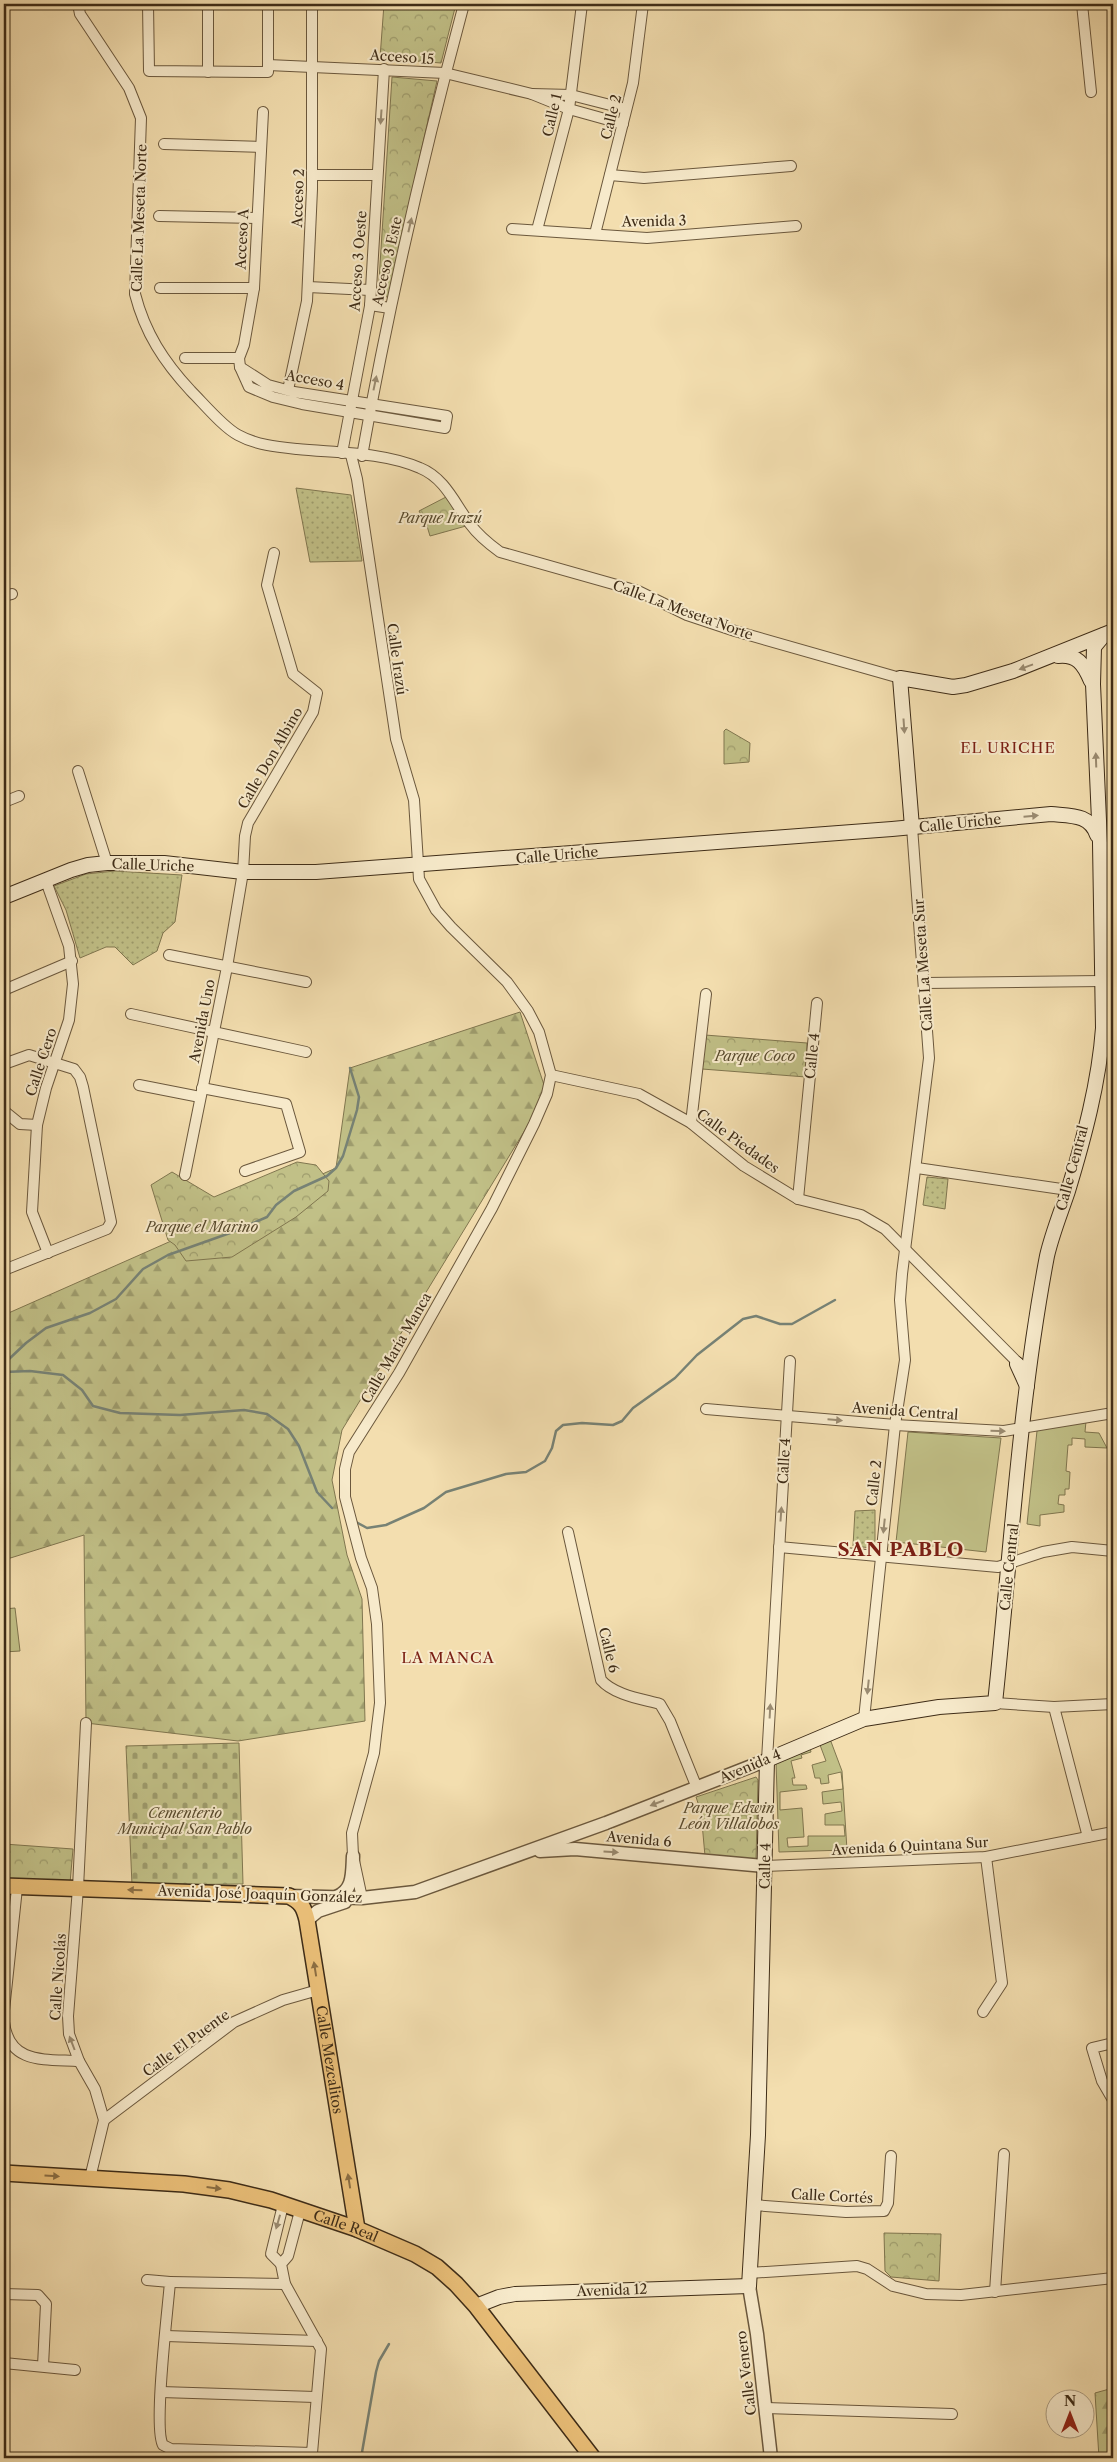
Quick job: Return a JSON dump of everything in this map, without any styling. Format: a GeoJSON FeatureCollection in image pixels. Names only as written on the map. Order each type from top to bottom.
{"type":"FeatureCollection","features":[{"type":"Feature","properties":{"kind":"main road","name":"Calle La Meseta Norte"},"geometry":{"type":"LineString","coordinates":[[900,678],[953,687],[1013,671],[1109,633]]}},
{"type":"Feature","properties":{"kind":"main road","name":"Calle Central"},"geometry":{"type":"LineString","coordinates":[[995,1703],[1027,1387],[1023,1368],[1048,1255],[1068,1190],[1098,1072],[1103,1028],[1102,981],[1107,953],[1097,791],[1093,684],[1094,647],[1109,633]]}},
{"type":"Feature","properties":{"kind":"main road"},"geometry":{"type":"LineString","coordinates":[[1051,657],[1068,656],[1079,660],[1093,684]]}},
{"type":"Feature","properties":{"kind":"main road","name":"Calle La Meseta Sur"},"geometry":{"type":"LineString","coordinates":[[900,678],[912,827]]}},
{"type":"Feature","properties":{"kind":"main road"},"geometry":{"type":"LineString","coordinates":[[902,702],[906,693],[914,688],[953,687]]}},
{"type":"Feature","properties":{"kind":"main road"},"geometry":{"type":"LineString","coordinates":[[1051,814],[1069,812],[1089,806],[1097,791]]}},
{"type":"Feature","properties":{"kind":"main road"},"geometry":{"type":"LineString","coordinates":[[910,812],[915,821],[929,825]]}},
{"type":"Feature","properties":{"kind":"main road","name":"Calle Uriche"},"geometry":{"type":"LineString","coordinates":[[4,897],[88,865],[107,863],[179,864],[243,872],[289,874],[417,866],[912,827],[1051,814],[1088,820],[1094,827],[1100,843]]}},
{"type":"Feature","properties":{"kind":"main road","name":"Avenida 4"},"geometry":{"type":"LineString","coordinates":[[768,1760],[864,1719],[930,1708],[995,1703]]}},
{"type":"Feature","properties":{"kind":"main road","name":"Calle 4"},"geometry":{"type":"LineString","coordinates":[[749,2280],[758,2127],[768,1760]]}},
{"type":"Feature","properties":{"kind":"main road","name":"Avenida José Joaquín González"},"geometry":{"type":"LineString","coordinates":[[10,1887],[289,1896]]}},
{"type":"Feature","properties":{"kind":"main road","name":"Calle Mezcalitos"},"geometry":{"type":"LineString","coordinates":[[289,1896],[298,1900],[304,1908],[307,1920],[357,2229]]}},
{"type":"Feature","properties":{"kind":"main road","name":"Calle Real"},"geometry":{"type":"LineString","coordinates":[[4,2173],[143,2183],[184,2184],[229,2190],[283,2204],[357,2229],[415,2254],[437,2267],[476,2306],[593,2458]]}},
{"type":"Feature","properties":{"kind":"main road","name":"Avenida 12"},"geometry":{"type":"LineString","coordinates":[[476,2306],[499,2297],[515,2294],[749,2280]]}},
{"type":"Feature","properties":{"kind":"street","name":"Calle La Meseta Norte"},"geometry":{"type":"LineString","coordinates":[[78,4],[80,14],[129,88],[141,118],[135,294],[142,318],[158,350],[170,368],[236,435],[270,446],[399,460],[422,469],[438,480],[451,494],[470,525],[485,541],[500,552],[638,591],[687,615],[735,631],[900,678]]}},
{"type":"Feature","properties":{"kind":"street"},"geometry":{"type":"LineString","coordinates":[[148,4],[149,71],[208,72],[268,72],[268,4]]}},
{"type":"Feature","properties":{"kind":"street"},"geometry":{"type":"LineString","coordinates":[[208,4],[208,72]]}},
{"type":"Feature","properties":{"kind":"street","name":"Acceso 2"},"geometry":{"type":"LineString","coordinates":[[288,390],[307,301],[308,287],[312,175],[312,4]]}},
{"type":"Feature","properties":{"kind":"street","name":"Acceso 3 Este"},"geometry":{"type":"LineString","coordinates":[[352,455],[369,416],[390,308],[445,73],[464,4]]}},
{"type":"Feature","properties":{"kind":"street","name":"Calle 1"},"geometry":{"type":"LineString","coordinates":[[537,230],[569,109],[582,4]]}},
{"type":"Feature","properties":{"kind":"street","name":"Calle 2"},"geometry":{"type":"LineString","coordinates":[[595,234],[633,83],[643,4]]}},
{"type":"Feature","properties":{"kind":"street"},"geometry":{"type":"LineString","coordinates":[[1082,4],[1091,92]]}},
{"type":"Feature","properties":{"kind":"street","name":"Acceso 15"},"geometry":{"type":"LineString","coordinates":[[268,65],[445,73],[532,94]]}},
{"type":"Feature","properties":{"kind":"street","name":"Acceso 3 Oeste"},"geometry":{"type":"LineString","coordinates":[[352,455],[348,411],[370,305],[384,69]]}},
{"type":"Feature","properties":{"kind":"street"},"geometry":{"type":"LineString","coordinates":[[532,94],[571,95],[626,109]]}},
{"type":"Feature","properties":{"kind":"street"},"geometry":{"type":"LineString","coordinates":[[532,94],[569,109],[623,124]]}},
{"type":"Feature","properties":{"kind":"street","name":"Acceso A"},"geometry":{"type":"LineString","coordinates":[[239,362],[244,345],[254,288],[263,112]]}},
{"type":"Feature","properties":{"kind":"street"},"geometry":{"type":"LineString","coordinates":[[164,144],[261,147]]}},
{"type":"Feature","properties":{"kind":"street"},"geometry":{"type":"LineString","coordinates":[[610,175],[644,178],[790,166]]}},
{"type":"Feature","properties":{"kind":"street"},"geometry":{"type":"LineString","coordinates":[[312,175],[377,175]]}},
{"type":"Feature","properties":{"kind":"street"},"geometry":{"type":"LineString","coordinates":[[159,216],[257,218]]}},
{"type":"Feature","properties":{"kind":"street","name":"Avenida 3"},"geometry":{"type":"LineString","coordinates":[[512,228],[647,238],[796,226]]}},
{"type":"Feature","properties":{"kind":"street"},"geometry":{"type":"LineString","coordinates":[[308,287],[370,290]]}},
{"type":"Feature","properties":{"kind":"street"},"geometry":{"type":"LineString","coordinates":[[160,288],[254,288]]}},
{"type":"Feature","properties":{"kind":"street"},"geometry":{"type":"LineString","coordinates":[[370,305],[390,308]]}},
{"type":"Feature","properties":{"kind":"street"},"geometry":{"type":"LineString","coordinates":[[185,358],[239,362]]}},
{"type":"Feature","properties":{"kind":"street","name":"Acceso 4"},"geometry":{"type":"LineString","coordinates":[[239,362],[268,385],[288,390],[447,416],[445,428],[369,416],[273,397],[249,387],[239,362]]}},
{"type":"Feature","properties":{"kind":"street","name":"Calle Irazú"},"geometry":{"type":"LineString","coordinates":[[352,455],[396,739],[414,800],[417,866]]}},
{"type":"Feature","properties":{"kind":"street","name":"Calle Don Albino"},"geometry":{"type":"LineString","coordinates":[[243,872],[245,836],[248,823],[313,712],[317,697],[315,691],[293,674],[267,585],[274,553]]}},
{"type":"Feature","properties":{"kind":"street"},"geometry":{"type":"LineString","coordinates":[[78,771],[107,863]]}},
{"type":"Feature","properties":{"kind":"street"},"geometry":{"type":"LineString","coordinates":[[4,802],[19,796]]}},
{"type":"Feature","properties":{"kind":"street","name":"Calle La Meseta Sur"},"geometry":{"type":"LineString","coordinates":[[907,1251],[929,1058],[925,983],[912,827]]}},
{"type":"Feature","properties":{"kind":"street"},"geometry":{"type":"LineString","coordinates":[[417,866],[419,879],[436,910],[507,982],[528,1011],[539,1032],[551,1075]]}},
{"type":"Feature","properties":{"kind":"street","name":"Avenida Uno"},"geometry":{"type":"LineString","coordinates":[[185,1175],[201,1092],[215,1033],[243,872]]}},
{"type":"Feature","properties":{"kind":"street","name":"Calle Cero"},"geometry":{"type":"LineString","coordinates":[[46,881],[66,933],[72,961],[71,1004],[67,1027],[37,1125],[32,1212],[48,1254]]}},
{"type":"Feature","properties":{"kind":"street"},"geometry":{"type":"LineString","coordinates":[[169,955],[306,982]]}},
{"type":"Feature","properties":{"kind":"street"},"geometry":{"type":"LineString","coordinates":[[4,990],[72,961]]}},
{"type":"Feature","properties":{"kind":"street"},"geometry":{"type":"LineString","coordinates":[[925,983],[1102,981]]}},
{"type":"Feature","properties":{"kind":"street"},"geometry":{"type":"LineString","coordinates":[[691,1123],[706,994]]}},
{"type":"Feature","properties":{"kind":"street","name":"Calle 4"},"geometry":{"type":"LineString","coordinates":[[798,1199],[817,1003]]}},
{"type":"Feature","properties":{"kind":"street"},"geometry":{"type":"LineString","coordinates":[[131,1014],[306,1052]]}},
{"type":"Feature","properties":{"kind":"street"},"geometry":{"type":"LineString","coordinates":[[4,1064],[29,1055],[74,1069],[80,1077],[111,1222],[110,1227],[48,1254],[4,1270]]}},
{"type":"Feature","properties":{"kind":"street","name":"Calle Piedades"},"geometry":{"type":"LineString","coordinates":[[551,1075],[639,1094],[691,1123],[744,1166],[798,1199],[861,1214],[885,1229],[1023,1368]]}},
{"type":"Feature","properties":{"kind":"street","name":"Calle María Manca"},"geometry":{"type":"LineString","coordinates":[[362,1898],[353,1856],[352,1833],[374,1752],[380,1703],[377,1624],[374,1597],[345,1497],[345,1469],[349,1452],[399,1373],[492,1208],[534,1124],[547,1094],[551,1075]]}},
{"type":"Feature","properties":{"kind":"street"},"geometry":{"type":"LineString","coordinates":[[139,1085],[286,1104],[300,1152],[245,1171]]}},
{"type":"Feature","properties":{"kind":"street"},"geometry":{"type":"LineString","coordinates":[[4,1111],[20,1124],[37,1125]]}},
{"type":"Feature","properties":{"kind":"street"},"geometry":{"type":"LineString","coordinates":[[917,1168],[1068,1190]]}},
{"type":"Feature","properties":{"kind":"street","name":"Calle 2"},"geometry":{"type":"LineString","coordinates":[[864,1719],[894,1425],[905,1360],[900,1300],[907,1251]]}},
{"type":"Feature","properties":{"kind":"street","name":"Calle 4"},"geometry":{"type":"LineString","coordinates":[[768,1760],[790,1361]]}},
{"type":"Feature","properties":{"kind":"street","name":"Avenida Central"},"geometry":{"type":"LineString","coordinates":[[706,1409],[894,1425],[1004,1431],[1112,1415]]}},
{"type":"Feature","properties":{"kind":"street","name":"Calle 6"},"geometry":{"type":"LineString","coordinates":[[568,1532],[601,1680],[606,1686],[614,1690],[660,1704],[670,1721],[696,1788]]}},
{"type":"Feature","properties":{"kind":"street"},"geometry":{"type":"LineString","coordinates":[[779,1547],[880,1558],[998,1567],[1043,1552],[1072,1547],[1113,1551]]}},
{"type":"Feature","properties":{"kind":"street"},"geometry":{"type":"LineString","coordinates":[[995,1703],[1054,1707],[1113,1704]]}},
{"type":"Feature","properties":{"kind":"street"},"geometry":{"type":"LineString","coordinates":[[1054,1707],[1088,1837]]}},
{"type":"Feature","properties":{"kind":"street","name":"Calle Nicolás"},"geometry":{"type":"LineString","coordinates":[[86,1723],[78,1888],[68,2016],[69,2034],[79,2061],[95,2089],[104,2120],[90,2178]]}},
{"type":"Feature","properties":{"kind":"street","name":"Avenida 4"},"geometry":{"type":"LineString","coordinates":[[510,1856],[606,1823],[768,1760]]}},
{"type":"Feature","properties":{"kind":"street"},"geometry":{"type":"LineString","coordinates":[[575,1849],[573,1845],[575,1839],[606,1823]]}},
{"type":"Feature","properties":{"kind":"street","name":"Avenida 6 Quintana Sur"},"geometry":{"type":"LineString","coordinates":[[765,1866],[986,1857],[1113,1832]]}},
{"type":"Feature","properties":{"kind":"street","name":"Avenida 6"},"geometry":{"type":"LineString","coordinates":[[510,1856],[545,1850],[575,1849],[765,1866]]}},
{"type":"Feature","properties":{"kind":"street"},"geometry":{"type":"LineString","coordinates":[[336,1897],[346,1892],[350,1886],[353,1856]]}},
{"type":"Feature","properties":{"kind":"street","name":"Avenida José Joaquín González"},"geometry":{"type":"LineString","coordinates":[[289,1896],[362,1898],[415,1892],[510,1856]]}},
{"type":"Feature","properties":{"kind":"street"},"geometry":{"type":"LineString","coordinates":[[983,2012],[1002,1983],[986,1857]]}},
{"type":"Feature","properties":{"kind":"street"},"geometry":{"type":"LineString","coordinates":[[4,2010],[10,1887]]}},
{"type":"Feature","properties":{"kind":"street"},"geometry":{"type":"LineString","coordinates":[[307,1920],[318,1911],[332,1905],[362,1898]]}},
{"type":"Feature","properties":{"kind":"street","name":"Calle El Puente"},"geometry":{"type":"LineString","coordinates":[[104,2120],[234,2022],[283,2000],[318,1990]]}},
{"type":"Feature","properties":{"kind":"street"},"geometry":{"type":"LineString","coordinates":[[4,2022],[15,2050],[23,2055],[31,2058],[79,2061]]}},
{"type":"Feature","properties":{"kind":"street"},"geometry":{"type":"LineString","coordinates":[[1113,2043],[1092,2048],[1102,2082],[1113,2100]]}},
{"type":"Feature","properties":{"kind":"street"},"geometry":{"type":"LineString","coordinates":[[1102,2082],[1113,2079]]}},
{"type":"Feature","properties":{"kind":"street"},"geometry":{"type":"LineString","coordinates":[[995,2292],[1004,2154]]}},
{"type":"Feature","properties":{"kind":"street","name":"Calle Cortés"},"geometry":{"type":"LineString","coordinates":[[753,2205],[846,2212],[884,2211],[888,2203],[891,2156]]}},
{"type":"Feature","properties":{"kind":"street"},"geometry":{"type":"LineString","coordinates":[[170,2282],[159,2435],[163,2445],[167,2448],[312,2456],[315,2397],[322,2355],[317,2340],[285,2284],[281,2264],[271,2254],[283,2204]]}},
{"type":"Feature","properties":{"kind":"street"},"geometry":{"type":"LineString","coordinates":[[281,2264],[288,2256],[300,2211]]}},
{"type":"Feature","properties":{"kind":"street"},"geometry":{"type":"LineString","coordinates":[[749,2280],[858,2266],[867,2269],[892,2286],[926,2294],[961,2295],[1113,2278]]}},
{"type":"Feature","properties":{"kind":"street"},"geometry":{"type":"LineString","coordinates":[[147,2280],[285,2284]]}},
{"type":"Feature","properties":{"kind":"street","name":"Calle Venero"},"geometry":{"type":"LineString","coordinates":[[749,2280],[758,2334],[771,2458]]}},
{"type":"Feature","properties":{"kind":"street"},"geometry":{"type":"LineString","coordinates":[[4,2294],[38,2295],[46,2304],[43,2366]]}},
{"type":"Feature","properties":{"kind":"street"},"geometry":{"type":"LineString","coordinates":[[166,2336],[317,2340]]}},
{"type":"Feature","properties":{"kind":"street"},"geometry":{"type":"LineString","coordinates":[[4,2363],[75,2370]]}},
{"type":"Feature","properties":{"kind":"street"},"geometry":{"type":"LineString","coordinates":[[161,2392],[315,2397]]}},
{"type":"Feature","properties":{"kind":"street"},"geometry":{"type":"LineString","coordinates":[[766,2408],[952,2414]]}},
{"type":"Feature","properties":{"kind":"green space"},"geometry":{"type":"Polygon","coordinates":[[[384,4],[456,4],[441,63],[380,58],[384,4]]]}},
{"type":"Feature","properties":{"kind":"green space"},"geometry":{"type":"Polygon","coordinates":[[[392,77],[437,81],[388,297],[378,296],[392,77]]]}},
{"type":"Feature","properties":{"kind":"green space"},"geometry":{"type":"Polygon","coordinates":[[[296,488],[351,495],[362,561],[310,562],[296,488]]]}},
{"type":"Feature","properties":{"kind":"green space","name":"Parque Irazú"},"geometry":{"type":"Polygon","coordinates":[[[446,497],[466,526],[430,536],[419,511],[446,497]]]}},
{"type":"Feature","properties":{"kind":"green space"},"geometry":{"type":"Polygon","coordinates":[[[726,729],[750,743],[749,762],[724,764],[724,731],[726,729]]]}},
{"type":"Feature","properties":{"kind":"green space"},"geometry":{"type":"Polygon","coordinates":[[[115,871],[182,875],[175,922],[163,933],[157,951],[133,965],[115,947],[106,947],[80,958],[66,910],[54,886],[86,874],[115,871]]]}},
{"type":"Feature","properties":{"kind":"green space"},"geometry":{"type":"Polygon","coordinates":[[[520,1012],[547,1094],[342,1430],[332,1480],[347,1555],[362,1599],[365,1721],[238,1741],[86,1723],[84,1535],[4,1560],[4,1315],[336,1168],[350,1068],[520,1012]]]}},
{"type":"Feature","properties":{"kind":"green space","name":"Parque Coco"},"geometry":{"type":"Polygon","coordinates":[[[705,1035],[807,1043],[806,1077],[702,1069],[705,1035]]]}},
{"type":"Feature","properties":{"kind":"green space","name":"Parque el Marino"},"geometry":{"type":"Polygon","coordinates":[[[297,1162],[316,1165],[329,1181],[328,1191],[296,1217],[232,1257],[186,1261],[175,1245],[168,1240],[151,1185],[172,1172],[214,1197],[297,1162]]]}},
{"type":"Feature","properties":{"kind":"green space"},"geometry":{"type":"Polygon","coordinates":[[[927,1177],[948,1179],[945,1209],[923,1205],[927,1177]]]}},
{"type":"Feature","properties":{"kind":"green space"},"geometry":{"type":"Polygon","coordinates":[[[1086,1421],[1085,1432],[1099,1433],[1107,1448],[1085,1447],[1085,1439],[1072,1438],[1072,1445],[1068,1445],[1066,1471],[1070,1472],[1069,1489],[1065,1489],[1065,1495],[1059,1495],[1058,1504],[1064,1505],[1064,1512],[1040,1515],[1040,1526],[1027,1524],[1037,1431],[1040,1428],[1086,1421]]]}},
{"type":"Feature","properties":{"kind":"green space"},"geometry":{"type":"Polygon","coordinates":[[[908,1432],[1001,1438],[986,1552],[896,1542],[908,1432]]]}},
{"type":"Feature","properties":{"kind":"green space"},"geometry":{"type":"Polygon","coordinates":[[[875,1510],[875,1545],[872,1548],[853,1546],[855,1511],[875,1510]]]}},
{"type":"Feature","properties":{"kind":"green space"},"geometry":{"type":"Polygon","coordinates":[[[15,1608],[20,1651],[4,1652],[4,1609],[15,1608]]]}},
{"type":"Feature","properties":{"kind":"green space"},"geometry":{"type":"Polygon","coordinates":[[[830,1739],[842,1771],[847,1850],[779,1852],[776,1762],[830,1739]],[[820,1745],[810,1748],[811,1752],[801,1755],[802,1758],[791,1761],[795,1778],[792,1778],[793,1785],[806,1785],[807,1789],[780,1792],[780,1810],[802,1808],[804,1837],[787,1838],[788,1847],[808,1846],[808,1836],[845,1836],[844,1825],[825,1825],[825,1814],[842,1811],[841,1802],[823,1804],[822,1792],[843,1789],[841,1772],[828,1775],[829,1783],[821,1784],[820,1778],[815,1778],[812,1765],[826,1761],[820,1745]]]}},
{"type":"Feature","properties":{"kind":"green space","name":"Cementerio Municipal San Pablo"},"geometry":{"type":"Polygon","coordinates":[[[239,1743],[243,1884],[132,1885],[126,1746],[239,1743]]]}},
{"type":"Feature","properties":{"kind":"green space","name":"Parque Edwin León Villalobos"},"geometry":{"type":"Polygon","coordinates":[[[756,1777],[758,1780],[756,1859],[705,1856],[701,1812],[696,1797],[756,1777]]]}},
{"type":"Feature","properties":{"kind":"green space"},"geometry":{"type":"Polygon","coordinates":[[[4,1844],[73,1849],[70,1883],[4,1879],[4,1844]]]}},
{"type":"Feature","properties":{"kind":"green space"},"geometry":{"type":"Polygon","coordinates":[[[884,2233],[941,2234],[939,2281],[891,2277],[885,2271],[884,2233]]]}},
{"type":"Feature","properties":{"kind":"green space"},"geometry":{"type":"Polygon","coordinates":[[[1113,2388],[1113,2458],[1099,2458],[1095,2393],[1113,2388]]]}},
{"type":"Feature","properties":{"kind":"waterway"},"geometry":{"type":"LineString","coordinates":[[4,1371],[8,1360],[46,1328],[90,1313],[116,1299],[143,1269],[168,1255],[230,1233],[267,1217],[276,1205],[294,1191],[327,1176],[336,1168],[343,1156],[357,1110],[359,1097],[350,1068]]}},
{"type":"Feature","properties":{"kind":"waterway"},"geometry":{"type":"LineString","coordinates":[[356,1522],[367,1528],[386,1525],[424,1508],[446,1492],[506,1474],[526,1472],[545,1461],[552,1448],[556,1431],[563,1425],[582,1423],[613,1425],[622,1421],[633,1408],[675,1378],[697,1355],[743,1319],[756,1316],[780,1324],[792,1324],[835,1300]]}},
{"type":"Feature","properties":{"kind":"waterway"},"geometry":{"type":"LineString","coordinates":[[4,1372],[30,1371],[63,1375],[82,1390],[93,1406],[120,1413],[180,1415],[244,1410],[267,1414],[288,1429],[299,1446],[317,1492],[332,1508]]}},
{"type":"Feature","properties":{"kind":"waterway"},"geometry":{"type":"LineString","coordinates":[[361,2458],[376,2372],[379,2361],[389,2344]]}},
{"type":"Feature","properties":{"kind":"district","name":"EL URICHE"},"geometry":{"type":"Point","coordinates":[1008,748]}},
{"type":"Feature","properties":{"kind":"district","name":"SAN PABLO"},"geometry":{"type":"Point","coordinates":[901,1549]}},
{"type":"Feature","properties":{"kind":"district","name":"LA MANCA"},"geometry":{"type":"Point","coordinates":[448,1658]}}]}
